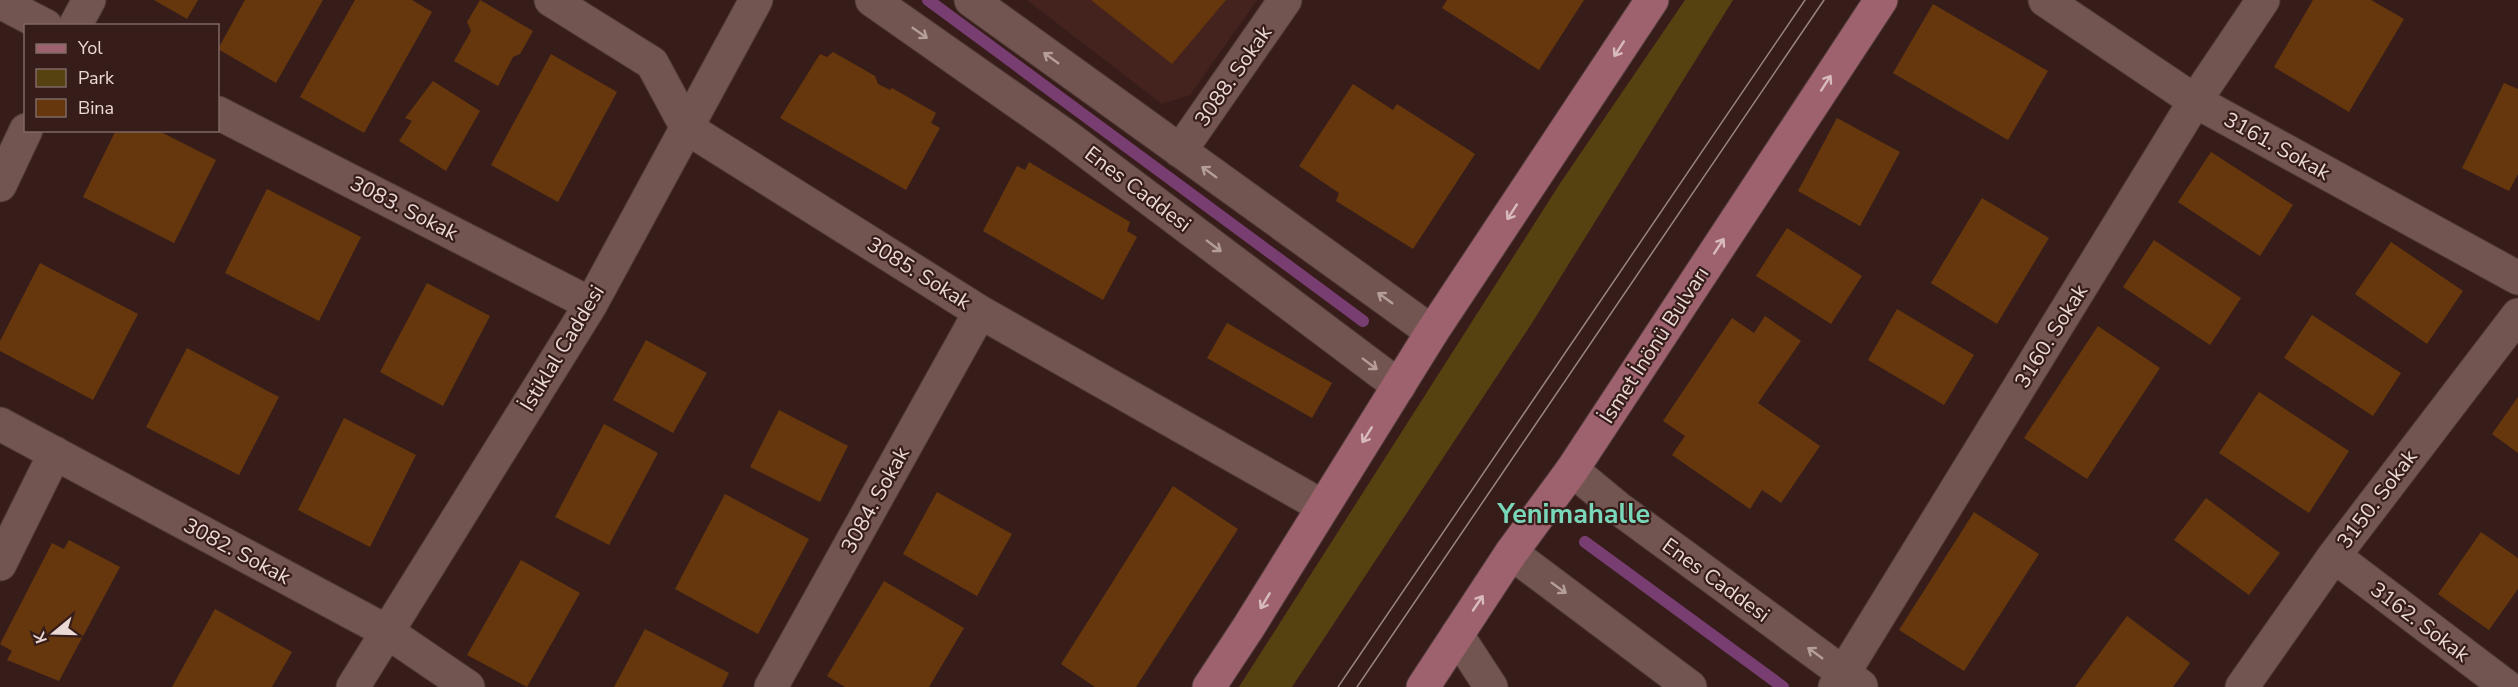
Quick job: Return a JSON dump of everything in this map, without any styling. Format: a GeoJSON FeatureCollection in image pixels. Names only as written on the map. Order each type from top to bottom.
{"type":"FeatureCollection","features":[{"type":"Feature","properties":{"kind":"main road"},"geometry":{"type":"LineString","coordinates":[[1209,687],[1432,332],[1652,0]]}},
{"type":"Feature","properties":{"kind":"main road","name":"İsmet İnönü Bulvarı"},"geometry":{"type":"LineString","coordinates":[[1423,687],[1511,553],[1572,470],[1881,0]]}},
{"type":"Feature","properties":{"kind":"street"},"geometry":{"type":"LineString","coordinates":[[76,24],[89,0]]}},
{"type":"Feature","properties":{"kind":"street","name":"3085. Sokak"},"geometry":{"type":"LineString","coordinates":[[550,0],[652,63],[687,128],[980,312],[1322,506]]}},
{"type":"Feature","properties":{"kind":"street","name":"İstiklal Caddesi"},"geometry":{"type":"LineString","coordinates":[[353,687],[591,304],[756,0]]}},
{"type":"Feature","properties":{"kind":"street","name":"Enes Caddesi"},"geometry":{"type":"LineString","coordinates":[[872,0],[1066,136],[1399,386]]}},
{"type":"Feature","properties":{"kind":"street"},"geometry":{"type":"LineString","coordinates":[[971,0],[1432,332]]}},
{"type":"Feature","properties":{"kind":"street","name":"3088. Sokak"},"geometry":{"type":"LineString","coordinates":[[1180,151],[1285,0]]}},
{"type":"Feature","properties":{"kind":"street","name":"3161. Sokak"},"geometry":{"type":"LineString","coordinates":[[2045,0],[2195,101],[2518,278]]}},
{"type":"Feature","properties":{"kind":"street","name":"3160. Sokak"},"geometry":{"type":"LineString","coordinates":[[1847,683],[2195,101],[2263,0]]}},
{"type":"Feature","properties":{"kind":"street"},"geometry":{"type":"LineString","coordinates":[[0,2],[42,24]]}},
{"type":"Feature","properties":{"kind":"street","name":"3083. Sokak"},"geometry":{"type":"LineString","coordinates":[[219,114],[591,304]]}},
{"type":"Feature","properties":{"kind":"street"},"geometry":{"type":"LineString","coordinates":[[0,185],[25,132]]}},
{"type":"Feature","properties":{"kind":"street","name":"3084. Sokak"},"geometry":{"type":"LineString","coordinates":[[771,687],[980,312]]}},
{"type":"Feature","properties":{"kind":"street","name":"3150. Sokak"},"geometry":{"type":"LineString","coordinates":[[2242,687],[2334,556],[2518,315]]}},
{"type":"Feature","properties":{"kind":"street","name":"3082. Sokak"},"geometry":{"type":"LineString","coordinates":[[0,424],[386,631],[468,687]]}},
{"type":"Feature","properties":{"kind":"street"},"geometry":{"type":"LineString","coordinates":[[0,564],[55,453]]}},
{"type":"Feature","properties":{"kind":"street","name":"Enes Caddesi"},"geometry":{"type":"LineString","coordinates":[[1572,470],[1618,508],[1847,683]]}},
{"type":"Feature","properties":{"kind":"street"},"geometry":{"type":"LineString","coordinates":[[1511,553],[1690,687]]}},
{"type":"Feature","properties":{"kind":"street","name":"3162. Sokak"},"geometry":{"type":"LineString","coordinates":[[2334,556],[2507,687]]}},
{"type":"Feature","properties":{"kind":"street"},"geometry":{"type":"LineString","coordinates":[[1457,635],[1491,687]]}},
{"type":"Feature","properties":{"kind":"shaded area"},"geometry":{"type":"Polygon","coordinates":[[[1027,0],[1257,0],[1190,95],[1162,104],[1027,0]]]}},
{"type":"Feature","properties":{"kind":"green space"},"geometry":{"type":"Polygon","coordinates":[[[1685,0],[1733,0],[1532,323],[1292,687],[1239,687],[1561,182],[1685,0]]]}},
{"type":"Feature","properties":{"kind":"building"},"geometry":{"type":"Polygon","coordinates":[[[154,0],[198,0],[187,19],[154,0]]]}},
{"type":"Feature","properties":{"kind":"building"},"geometry":{"type":"Polygon","coordinates":[[[245,0],[323,0],[276,83],[219,50],[245,0]]]}},
{"type":"Feature","properties":{"kind":"building"},"geometry":{"type":"Polygon","coordinates":[[[355,0],[412,0],[432,12],[364,133],[300,97],[355,0]]]}},
{"type":"Feature","properties":{"kind":"building"},"geometry":{"type":"Polygon","coordinates":[[[480,0],[533,31],[520,54],[513,57],[498,86],[454,61],[471,31],[467,22],[480,0]]]}},
{"type":"Feature","properties":{"kind":"building"},"geometry":{"type":"Polygon","coordinates":[[[1091,0],[1226,0],[1172,64],[1091,0]]]}},
{"type":"Feature","properties":{"kind":"building"},"geometry":{"type":"Polygon","coordinates":[[[1447,0],[1584,0],[1539,70],[1442,8],[1447,0]]]}},
{"type":"Feature","properties":{"kind":"building"},"geometry":{"type":"Polygon","coordinates":[[[2313,0],[2371,0],[2404,19],[2349,112],[2274,67],[2313,0]]]}},
{"type":"Feature","properties":{"kind":"building"},"geometry":{"type":"Polygon","coordinates":[[[1933,4],[2048,71],[2008,140],[1893,73],[1933,4]]]}},
{"type":"Feature","properties":{"kind":"building"},"geometry":{"type":"Polygon","coordinates":[[[833,52],[875,76],[878,84],[890,90],[892,88],[936,113],[931,123],[940,128],[906,190],[780,118],[820,54],[827,57],[833,52]]]}},
{"type":"Feature","properties":{"kind":"building"},"geometry":{"type":"Polygon","coordinates":[[[551,54],[617,92],[558,202],[491,165],[551,54]]]}},
{"type":"Feature","properties":{"kind":"building"},"geometry":{"type":"Polygon","coordinates":[[[433,81],[480,111],[446,171],[399,141],[412,121],[405,118],[433,81]]]}},
{"type":"Feature","properties":{"kind":"building"},"geometry":{"type":"Polygon","coordinates":[[[2504,83],[2518,89],[2518,174],[2509,191],[2462,168],[2504,83]]]}},
{"type":"Feature","properties":{"kind":"building"},"geometry":{"type":"Polygon","coordinates":[[[1353,84],[1393,110],[1397,104],[1475,154],[1413,249],[1336,201],[1339,193],[1299,166],[1353,84]]]}},
{"type":"Feature","properties":{"kind":"building"},"geometry":{"type":"Polygon","coordinates":[[[1837,118],[1900,152],[1860,226],[1798,191],[1837,118]]]}},
{"type":"Feature","properties":{"kind":"building"},"geometry":{"type":"Polygon","coordinates":[[[115,132],[161,132],[216,160],[174,243],[83,197],[115,132]]]}},
{"type":"Feature","properties":{"kind":"building"},"geometry":{"type":"Polygon","coordinates":[[[2211,152],[2293,205],[2260,256],[2178,202],[2211,152]]]}},
{"type":"Feature","properties":{"kind":"building"},"geometry":{"type":"Polygon","coordinates":[[[1029,162],[1130,222],[1127,231],[1137,237],[1103,300],[983,231],[1017,166],[1025,170],[1029,162]]]}},
{"type":"Feature","properties":{"kind":"building"},"geometry":{"type":"Polygon","coordinates":[[[267,189],[361,237],[319,321],[225,273],[267,189]]]}},
{"type":"Feature","properties":{"kind":"building"},"geometry":{"type":"Polygon","coordinates":[[[1982,198],[2049,238],[1997,324],[1931,283],[1982,198]]]}},
{"type":"Feature","properties":{"kind":"building"},"geometry":{"type":"Polygon","coordinates":[[[1787,228],[1862,276],[1831,324],[1756,276],[1787,228]]]}},
{"type":"Feature","properties":{"kind":"building"},"geometry":{"type":"Polygon","coordinates":[[[2154,240],[2241,298],[2210,345],[2123,287],[2154,240]]]}},
{"type":"Feature","properties":{"kind":"building"},"geometry":{"type":"Polygon","coordinates":[[[2391,242],[2463,291],[2427,344],[2355,294],[2391,242]]]}},
{"type":"Feature","properties":{"kind":"building"},"geometry":{"type":"Polygon","coordinates":[[[40,263],[138,314],[93,400],[0,351],[0,341],[40,263]]]}},
{"type":"Feature","properties":{"kind":"building"},"geometry":{"type":"Polygon","coordinates":[[[427,283],[490,316],[443,406],[380,372],[427,283]]]}},
{"type":"Feature","properties":{"kind":"building"},"geometry":{"type":"Polygon","coordinates":[[[1897,309],[1974,355],[1944,405],[1868,360],[1897,309]]]}},
{"type":"Feature","properties":{"kind":"building"},"geometry":{"type":"Polygon","coordinates":[[[2312,315],[2401,373],[2373,416],[2284,358],[2312,315]]]}},
{"type":"Feature","properties":{"kind":"building"},"geometry":{"type":"Polygon","coordinates":[[[1765,316],[1801,341],[1758,403],[1820,446],[1781,503],[1762,490],[1750,509],[1672,455],[1685,436],[1663,421],[1732,318],[1754,333],[1765,316]]]}},
{"type":"Feature","properties":{"kind":"building"},"geometry":{"type":"Polygon","coordinates":[[[1227,323],[1332,383],[1312,418],[1207,358],[1227,323]]]}},
{"type":"Feature","properties":{"kind":"building"},"geometry":{"type":"Polygon","coordinates":[[[2098,326],[2160,368],[2087,479],[2024,438],[2098,326]]]}},
{"type":"Feature","properties":{"kind":"building"},"geometry":{"type":"Polygon","coordinates":[[[646,340],[707,373],[673,433],[613,400],[646,340]]]}},
{"type":"Feature","properties":{"kind":"building"},"geometry":{"type":"Polygon","coordinates":[[[187,348],[279,397],[239,475],[146,427],[187,348]]]}},
{"type":"Feature","properties":{"kind":"building"},"geometry":{"type":"Polygon","coordinates":[[[2259,392],[2349,451],[2309,513],[2219,453],[2259,392]]]}},
{"type":"Feature","properties":{"kind":"building"},"geometry":{"type":"Polygon","coordinates":[[[2518,397],[2518,453],[2492,434],[2518,397]]]}},
{"type":"Feature","properties":{"kind":"building"},"geometry":{"type":"Polygon","coordinates":[[[779,410],[848,446],[820,502],[750,467],[779,410]]]}},
{"type":"Feature","properties":{"kind":"building"},"geometry":{"type":"Polygon","coordinates":[[[344,418],[416,455],[370,547],[298,510],[344,418]]]}},
{"type":"Feature","properties":{"kind":"building"},"geometry":{"type":"Polygon","coordinates":[[[604,424],[658,453],[609,545],[555,517],[604,424]]]}},
{"type":"Feature","properties":{"kind":"building"},"geometry":{"type":"Polygon","coordinates":[[[1173,486],[1238,529],[1136,687],[1095,687],[1061,664],[1173,486]]]}},
{"type":"Feature","properties":{"kind":"building"},"geometry":{"type":"Polygon","coordinates":[[[937,492],[1012,534],[977,596],[903,554],[937,492]]]}},
{"type":"Feature","properties":{"kind":"building"},"geometry":{"type":"Polygon","coordinates":[[[725,494],[809,539],[758,634],[675,589],[725,494]]]}},
{"type":"Feature","properties":{"kind":"building"},"geometry":{"type":"Polygon","coordinates":[[[2206,498],[2280,553],[2249,595],[2174,540],[2206,498]]]}},
{"type":"Feature","properties":{"kind":"building"},"geometry":{"type":"Polygon","coordinates":[[[1974,512],[2039,554],[1964,671],[1899,630],[1974,512]]]}},
{"type":"Feature","properties":{"kind":"building"},"geometry":{"type":"Polygon","coordinates":[[[2481,532],[2518,558],[2518,589],[2489,630],[2438,594],[2481,532]]]}},
{"type":"Feature","properties":{"kind":"building"},"geometry":{"type":"Polygon","coordinates":[[[69,540],[120,567],[59,681],[7,660],[12,651],[0,644],[52,543],[64,549],[69,540]]]}},
{"type":"Feature","properties":{"kind":"building"},"geometry":{"type":"Polygon","coordinates":[[[521,560],[580,593],[527,687],[467,655],[521,560]]]}},
{"type":"Feature","properties":{"kind":"building"},"geometry":{"type":"Polygon","coordinates":[[[884,581],[964,628],[929,687],[845,687],[827,676],[884,581]]]}},
{"type":"Feature","properties":{"kind":"building"},"geometry":{"type":"Polygon","coordinates":[[[215,609],[292,652],[272,687],[172,687],[215,609]]]}},
{"type":"Feature","properties":{"kind":"building"},"geometry":{"type":"Polygon","coordinates":[[[2127,616],[2190,663],[2173,687],[2075,687],[2127,616]]]}},
{"type":"Feature","properties":{"kind":"building"},"geometry":{"type":"Polygon","coordinates":[[[645,629],[729,673],[722,687],[614,687],[645,629]]]}},
{"type":"Feature","properties":{"kind":"waterway"},"geometry":{"type":"LineString","coordinates":[[928,0],[1363,321]]}},
{"type":"Feature","properties":{"kind":"waterway"},"geometry":{"type":"LineString","coordinates":[[1585,542],[1783,687]]}},
{"type":"Feature","properties":{"kind":"tram line"},"geometry":{"type":"LineString","coordinates":[[1338,687],[1805,0]]}},
{"type":"Feature","properties":{"kind":"tram line"},"geometry":{"type":"LineString","coordinates":[[1357,687],[1824,0]]}},
{"type":"Feature","properties":{"kind":"district","name":"Yenimahalle"},"geometry":{"type":"Point","coordinates":[1574,514]}}]}
